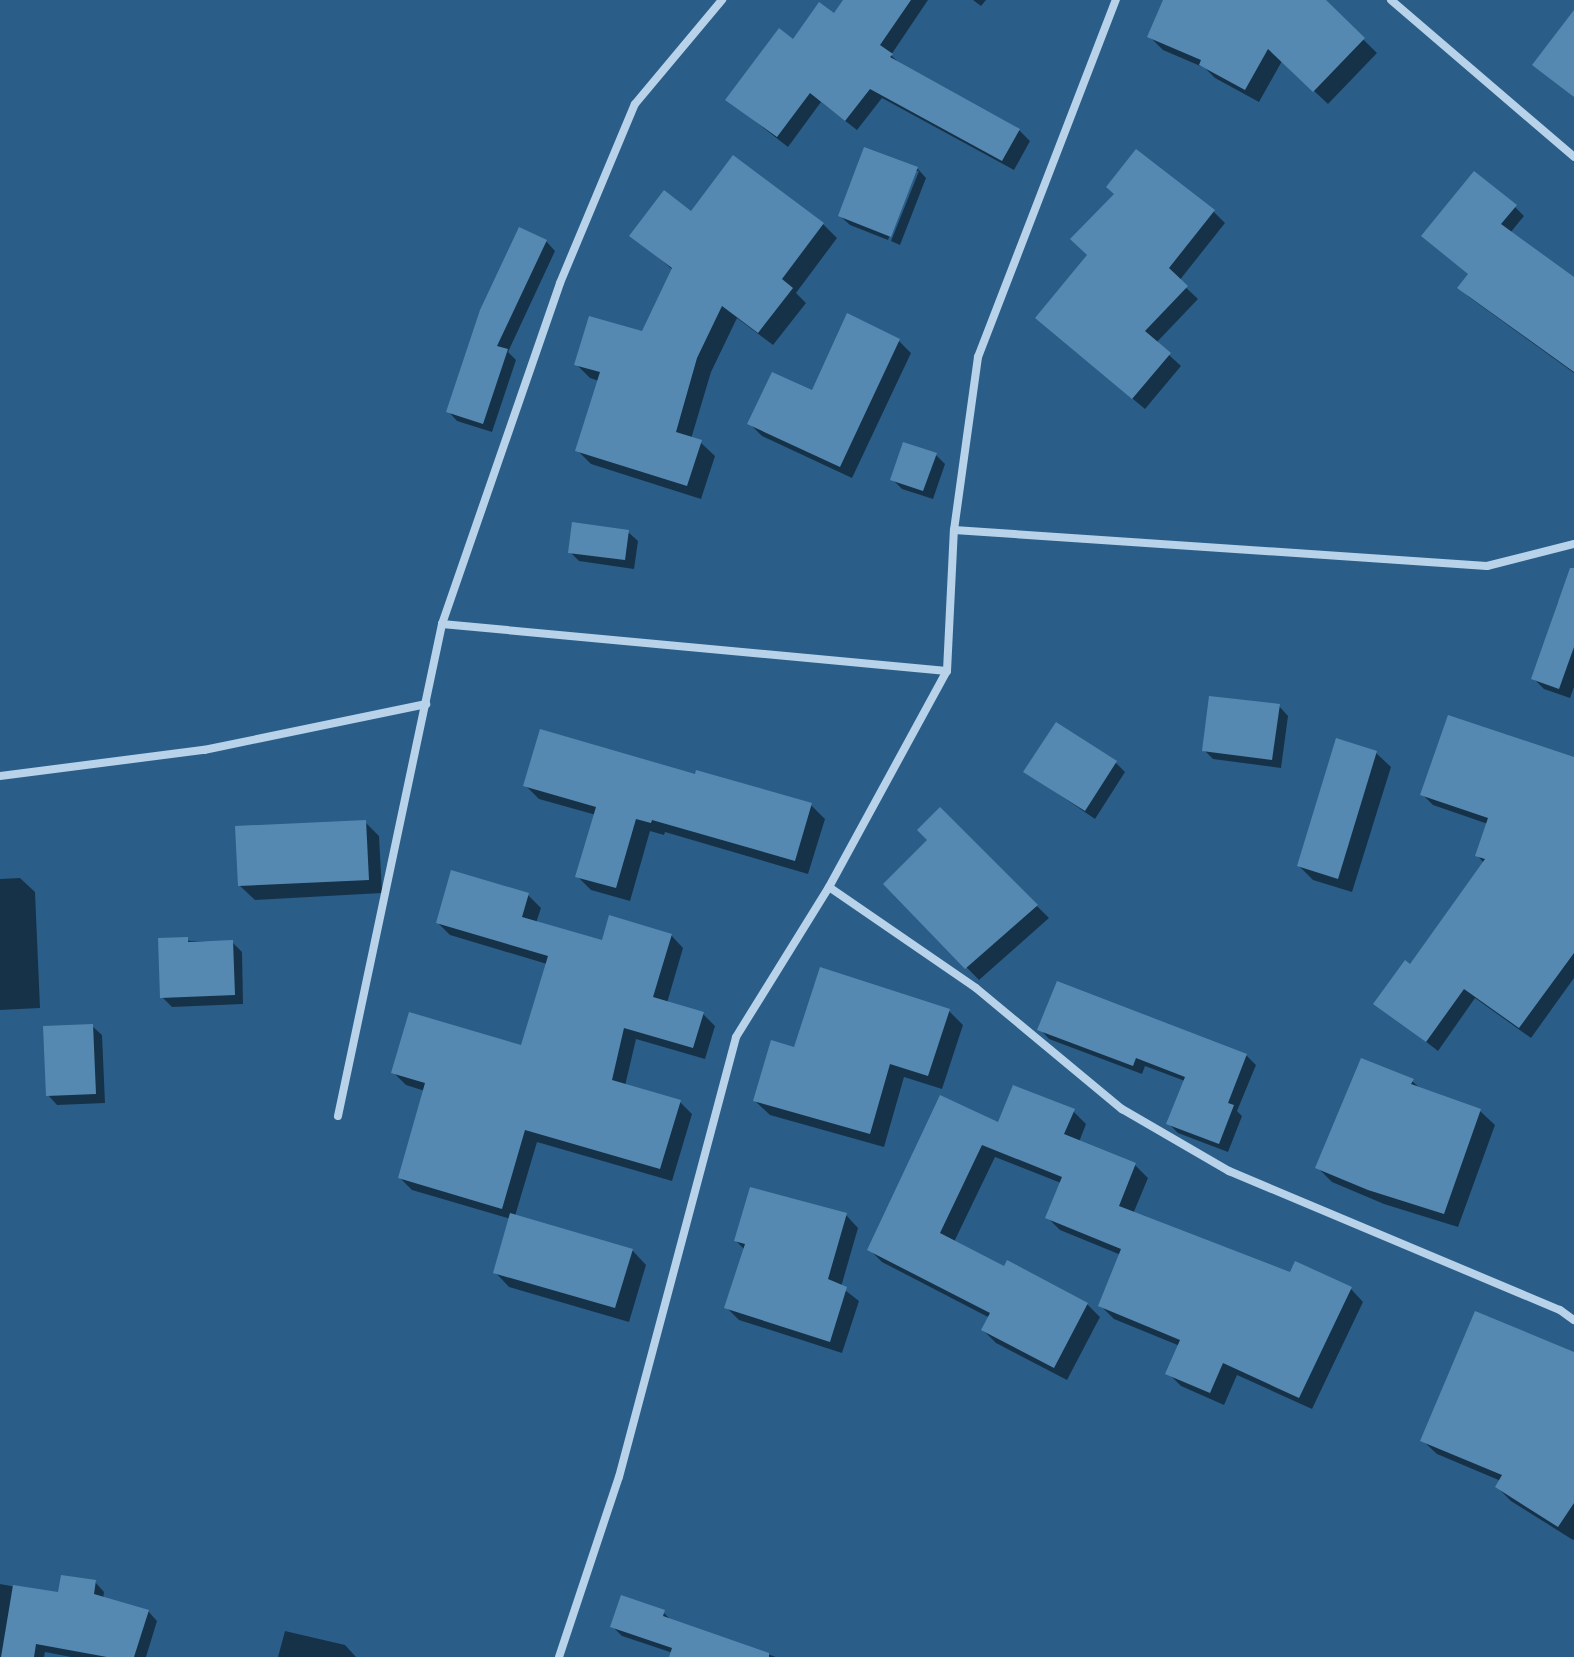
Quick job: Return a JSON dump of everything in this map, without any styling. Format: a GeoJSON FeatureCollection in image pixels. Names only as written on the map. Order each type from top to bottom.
{"type":"FeatureCollection","features":[{"type":"Feature","properties":{"kind":"street"},"geometry":{"type":"LineString","coordinates":[[338,1116],[442,624],[560,283],[635,104],[722,0]]}},
{"type":"Feature","properties":{"kind":"street"},"geometry":{"type":"LineString","coordinates":[[559,1657],[619,1477],[736,1037],[829,887],[947,671],[954,530],[978,357],[1116,0]]}},
{"type":"Feature","properties":{"kind":"street"},"geometry":{"type":"LineString","coordinates":[[1391,0],[1574,157]]}},
{"type":"Feature","properties":{"kind":"street"},"geometry":{"type":"LineString","coordinates":[[954,530],[1487,566],[1574,544]]}},
{"type":"Feature","properties":{"kind":"street"},"geometry":{"type":"LineString","coordinates":[[442,624],[947,671]]}},
{"type":"Feature","properties":{"kind":"street"},"geometry":{"type":"LineString","coordinates":[[0,776],[204,750],[426,704]]}},
{"type":"Feature","properties":{"kind":"street"},"geometry":{"type":"LineString","coordinates":[[829,887],[976,988],[1122,1109],[1229,1171],[1560,1310],[1574,1320]]}},
{"type":"Feature","properties":{"kind":"building"},"geometry":{"type":"Polygon","coordinates":[[[843,0],[911,0],[880,45],[893,54],[890,57],[1020,129],[1002,161],[870,89],[845,121],[810,93],[777,137],[725,100],[779,28],[793,39],[819,2],[834,13],[843,0]]]}},
{"type":"Feature","properties":{"kind":"building"},"geometry":{"type":"Polygon","coordinates":[[[1163,0],[1326,0],[1365,38],[1313,92],[1268,49],[1245,90],[1199,65],[1201,60],[1147,37],[1163,0]]]}},
{"type":"Feature","properties":{"kind":"building"},"geometry":{"type":"Polygon","coordinates":[[[1574,10],[1574,97],[1532,65],[1574,10]]]}},
{"type":"Feature","properties":{"kind":"building"},"geometry":{"type":"Polygon","coordinates":[[[864,147],[918,167],[891,237],[838,216],[864,147]]]}},
{"type":"Feature","properties":{"kind":"building"},"geometry":{"type":"Polygon","coordinates":[[[1136,149],[1215,210],[1169,268],[1188,286],[1145,331],[1171,353],[1132,399],[1035,318],[1087,255],[1070,239],[1114,194],[1106,187],[1136,149]]]}},
{"type":"Feature","properties":{"kind":"building"},"geometry":{"type":"Polygon","coordinates":[[[733,155],[824,223],[782,279],[793,288],[758,333],[722,306],[697,358],[676,432],[702,440],[687,486],[575,451],[600,372],[574,365],[589,316],[642,331],[672,268],[629,236],[664,190],[691,211],[733,155]]]}},
{"type":"Feature","properties":{"kind":"building"},"geometry":{"type":"Polygon","coordinates":[[[1474,171],[1517,205],[1501,224],[1574,277],[1574,372],[1457,288],[1468,274],[1421,236],[1474,171]]]}},
{"type":"Feature","properties":{"kind":"building"},"geometry":{"type":"Polygon","coordinates":[[[519,227],[547,240],[497,346],[508,349],[483,424],[446,412],[480,310],[519,227]]]}},
{"type":"Feature","properties":{"kind":"building"},"geometry":{"type":"Polygon","coordinates":[[[847,313],[900,339],[840,467],[747,424],[772,372],[812,390],[847,313]]]}},
{"type":"Feature","properties":{"kind":"building"},"geometry":{"type":"Polygon","coordinates":[[[903,442],[937,453],[923,491],[890,480],[903,442]]]}},
{"type":"Feature","properties":{"kind":"building"},"geometry":{"type":"Polygon","coordinates":[[[572,522],[629,530],[625,560],[568,553],[572,522]]]}},
{"type":"Feature","properties":{"kind":"building"},"geometry":{"type":"Polygon","coordinates":[[[1570,568],[1574,568],[1574,647],[1559,689],[1531,679],[1570,568]]]}},
{"type":"Feature","properties":{"kind":"building"},"geometry":{"type":"Polygon","coordinates":[[[1209,696],[1280,704],[1272,760],[1202,751],[1209,696]]]}},
{"type":"Feature","properties":{"kind":"building"},"geometry":{"type":"Polygon","coordinates":[[[1448,715],[1574,757],[1574,953],[1519,1028],[1464,989],[1426,1042],[1373,1004],[1405,960],[1410,964],[1485,859],[1475,856],[1488,818],[1420,795],[1448,715]]]}},
{"type":"Feature","properties":{"kind":"building"},"geometry":{"type":"Polygon","coordinates":[[[1056,722],[1117,761],[1085,811],[1023,772],[1056,722]]]}},
{"type":"Feature","properties":{"kind":"building"},"geometry":{"type":"Polygon","coordinates":[[[540,729],[695,774],[696,770],[812,803],[795,861],[652,820],[651,823],[636,819],[616,888],[575,877],[596,807],[523,786],[540,729]]]}},
{"type":"Feature","properties":{"kind":"building"},"geometry":{"type":"Polygon","coordinates":[[[1336,738],[1377,751],[1338,879],[1297,866],[1336,738]]]}},
{"type":"Feature","properties":{"kind":"building"},"geometry":{"type":"Polygon","coordinates":[[[940,807],[1038,905],[965,969],[883,884],[927,840],[917,830],[940,807]]]}},
{"type":"Feature","properties":{"kind":"building"},"geometry":{"type":"Polygon","coordinates":[[[366,820],[369,880],[238,886],[235,826],[366,820]]]}},
{"type":"Feature","properties":{"kind":"building"},"geometry":{"type":"Polygon","coordinates":[[[451,870],[529,893],[522,917],[602,940],[609,915],[672,934],[653,997],[704,1012],[693,1048],[624,1028],[612,1080],[681,1100],[660,1169],[525,1130],[502,1209],[398,1178],[425,1083],[391,1073],[409,1012],[521,1045],[548,956],[436,923],[451,870]]]}},
{"type":"Feature","properties":{"kind":"building"},"geometry":{"type":"Polygon","coordinates":[[[188,937],[188,942],[233,940],[235,995],[160,998],[158,938],[188,937]]]}},
{"type":"Feature","properties":{"kind":"building"},"geometry":{"type":"Polygon","coordinates":[[[820,967],[950,1009],[928,1076],[890,1064],[870,1134],[753,1101],[771,1040],[794,1047],[820,967]]]}},
{"type":"Feature","properties":{"kind":"building"},"geometry":{"type":"Polygon","coordinates":[[[1057,981],[1247,1054],[1228,1103],[1234,1105],[1219,1144],[1166,1124],[1185,1077],[1136,1058],[1133,1066],[1037,1030],[1057,981]]]}},
{"type":"Feature","properties":{"kind":"building"},"geometry":{"type":"Polygon","coordinates":[[[93,1024],[96,1094],[46,1096],[43,1026],[93,1024]]]}},
{"type":"Feature","properties":{"kind":"building"},"geometry":{"type":"Polygon","coordinates":[[[1361,1058],[1414,1079],[1411,1084],[1481,1109],[1444,1214],[1368,1190],[1315,1168],[1361,1058]]]}},
{"type":"Feature","properties":{"kind":"building"},"geometry":{"type":"Polygon","coordinates":[[[1013,1085],[1075,1109],[1064,1134],[1136,1163],[1119,1206],[1290,1272],[1295,1261],[1352,1287],[1299,1398],[1223,1363],[1210,1393],[1165,1374],[1180,1340],[1098,1306],[1121,1249],[1045,1218],[1062,1177],[982,1145],[940,1233],[1004,1266],[1007,1260],[1088,1303],[1054,1368],[981,1330],[990,1313],[867,1250],[940,1095],[998,1122],[1013,1085]]]}},
{"type":"Feature","properties":{"kind":"building"},"geometry":{"type":"Polygon","coordinates":[[[750,1187],[847,1213],[828,1279],[847,1287],[830,1342],[724,1308],[745,1244],[734,1241],[750,1187]]]}},
{"type":"Feature","properties":{"kind":"building"},"geometry":{"type":"Polygon","coordinates":[[[510,1213],[633,1249],[615,1308],[493,1273],[510,1213]]]}},
{"type":"Feature","properties":{"kind":"building"},"geometry":{"type":"Polygon","coordinates":[[[1475,1311],[1574,1352],[1574,1503],[1558,1527],[1495,1487],[1502,1475],[1420,1441],[1475,1311]]]}},
{"type":"Feature","properties":{"kind":"building"},"geometry":{"type":"Polygon","coordinates":[[[61,1575],[96,1580],[94,1594],[149,1610],[134,1657],[107,1657],[36,1644],[34,1657],[1,1657],[13,1585],[58,1592],[61,1575]]]}},
{"type":"Feature","properties":{"kind":"building"},"geometry":{"type":"Polygon","coordinates":[[[621,1595],[665,1610],[663,1616],[769,1653],[769,1657],[669,1657],[672,1648],[610,1627],[621,1595]]]}}]}
